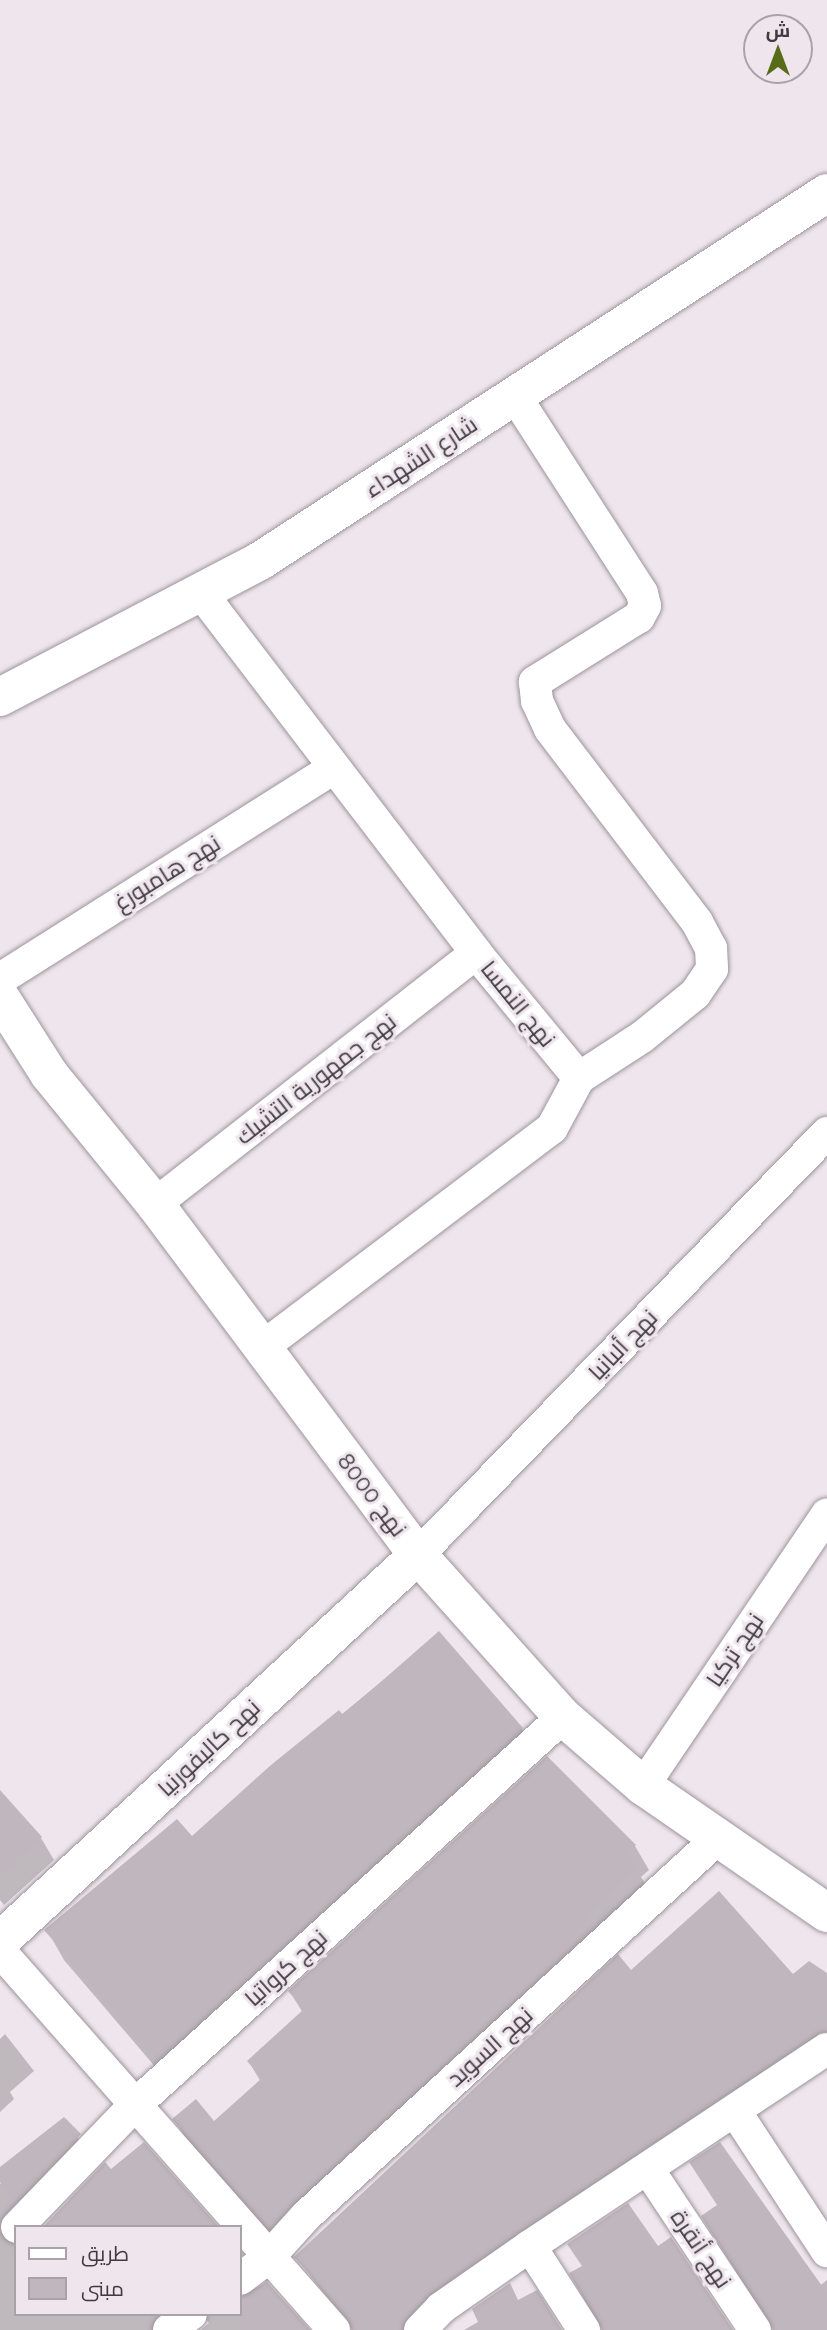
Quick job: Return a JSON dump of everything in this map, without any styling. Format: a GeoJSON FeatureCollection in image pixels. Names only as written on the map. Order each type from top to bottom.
{"type":"FeatureCollection","features":[{"type":"Feature","properties":{"kind":"street","name":"شارع الشهداء"},"geometry":{"type":"LineString","coordinates":[[0,697],[202,594],[515,396],[827,193]]}},
{"type":"Feature","properties":{"kind":"street"},"geometry":{"type":"LineString","coordinates":[[261,1348],[552,1128],[579,1078],[642,1037],[695,994],[712,969],[711,948],[697,922],[550,729],[537,701],[535,682],[639,617],[645,606],[642,593],[515,396]]}},
{"type":"Feature","properties":{"kind":"street","name":"نهج النمسا"},"geometry":{"type":"LineString","coordinates":[[202,594],[476,953],[579,1078]]}},
{"type":"Feature","properties":{"kind":"street","name":"نهج هامبورغ"},"geometry":{"type":"LineString","coordinates":[[0,979],[334,768]]}},
{"type":"Feature","properties":{"kind":"street","name":"نهج جمهورية التشيك"},"geometry":{"type":"LineString","coordinates":[[155,1204],[476,953]]}},
{"type":"Feature","properties":{"kind":"street","name":"نهج 8000"},"geometry":{"type":"LineString","coordinates":[[0,998],[49,1074],[155,1204],[418,1555],[563,1717],[643,1786],[716,1840],[827,1913]]}},
{"type":"Feature","properties":{"kind":"street","name":"نهج ألبانيا"},"geometry":{"type":"LineString","coordinates":[[418,1555],[827,1133]]}},
{"type":"Feature","properties":{"kind":"street","name":"نهج تركيا"},"geometry":{"type":"LineString","coordinates":[[643,1786],[827,1514]]}},
{"type":"Feature","properties":{"kind":"street","name":"نهح كاليفورنيا"},"geometry":{"type":"LineString","coordinates":[[0,1941],[418,1555]]}},
{"type":"Feature","properties":{"kind":"street","name":"نهج كرواتيا"},"geometry":{"type":"LineString","coordinates":[[18,2225],[134,2106],[563,1717]]}},
{"type":"Feature","properties":{"kind":"street","name":"نهج السويد"},"geometry":{"type":"LineString","coordinates":[[242,2278],[268,2258],[306,2216],[716,1840]]}},
{"type":"Feature","properties":{"kind":"street"},"geometry":{"type":"LineString","coordinates":[[0,1951],[239,2225]]}},
{"type":"Feature","properties":{"kind":"street"},"geometry":{"type":"LineString","coordinates":[[440,2323],[530,2246],[827,2049]]}},
{"type":"Feature","properties":{"kind":"street"},"geometry":{"type":"LineString","coordinates":[[735,2111],[827,2251]]}},
{"type":"Feature","properties":{"kind":"street","name":"نهج أنقرة"},"geometry":{"type":"LineString","coordinates":[[648,2169],[755,2330]]}},
{"type":"Feature","properties":{"kind":"street","name":"نهج كرواتيا"},"geometry":{"type":"LineString","coordinates":[[0,2245],[14,2229]]}},
{"type":"Feature","properties":{"kind":"street"},"geometry":{"type":"LineString","coordinates":[[242,2229],[334,2330]]}},
{"type":"Feature","properties":{"kind":"street"},"geometry":{"type":"LineString","coordinates":[[530,2246],[583,2330]]}},
{"type":"Feature","properties":{"kind":"street"},"geometry":{"type":"LineString","coordinates":[[169,2330],[188,2316]]}},
{"type":"Feature","properties":{"kind":"building"},"geometry":{"type":"Polygon","coordinates":[[[439,1631],[523,1728],[157,2060],[44,1930],[177,1819],[192,1836],[271,1765],[339,1710],[343,1715],[439,1631]]]}},
{"type":"Feature","properties":{"kind":"building"},"geometry":{"type":"Polygon","coordinates":[[[547,1756],[636,1845],[626,1855],[637,1866],[587,1915],[595,1926],[269,2229],[172,2119],[196,2099],[214,2121],[262,2078],[247,2061],[304,2009],[288,1991],[547,1756]]]}},
{"type":"Feature","properties":{"kind":"building"},"geometry":{"type":"Polygon","coordinates":[[[0,1790],[42,1837],[0,1876],[0,1790]]]}},
{"type":"Feature","properties":{"kind":"building"},"geometry":{"type":"Polygon","coordinates":[[[719,1891],[793,1974],[809,1961],[827,1973],[827,2031],[545,2213],[430,2293],[407,2317],[402,2330],[352,2330],[348,2318],[294,2257],[618,1954],[631,1970],[719,1891]]]}},
{"type":"Feature","properties":{"kind":"building"},"geometry":{"type":"Polygon","coordinates":[[[64,2117],[81,2134],[16,2201],[0,2182],[0,2167],[64,2117]]]}},
{"type":"Feature","properties":{"kind":"building"},"geometry":{"type":"Polygon","coordinates":[[[144,2142],[217,2225],[45,2225],[105,2162],[111,2169],[144,2142]]]}},
{"type":"Feature","properties":{"kind":"building"},"geometry":{"type":"Polygon","coordinates":[[[720,2142],[827,2293],[827,2330],[773,2330],[701,2216],[717,2205],[689,2162],[720,2142]]]}},
{"type":"Feature","properties":{"kind":"building"},"geometry":{"type":"Polygon","coordinates":[[[628,2203],[658,2246],[671,2237],[733,2330],[602,2330],[569,2273],[582,2266],[567,2244],[628,2203]]]}},
{"type":"Feature","properties":{"kind":"building"},"geometry":{"type":"Polygon","coordinates":[[[267,2282],[310,2330],[240,2330],[242,2296],[267,2282]]]}},
{"type":"Feature","properties":{"kind":"building"},"geometry":{"type":"Polygon","coordinates":[[[510,2283],[518,2300],[537,2290],[562,2330],[464,2330],[478,2322],[472,2309],[510,2283]]]}}]}
